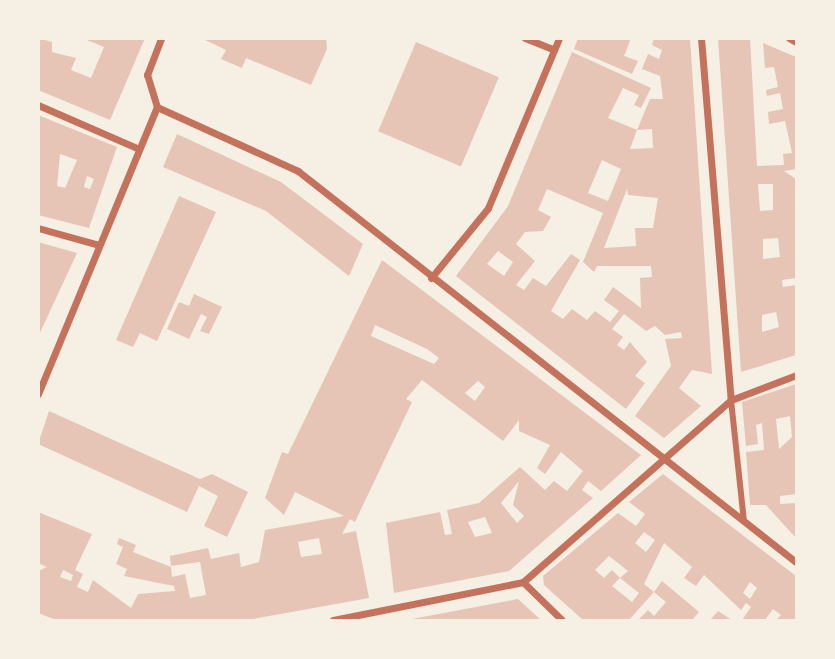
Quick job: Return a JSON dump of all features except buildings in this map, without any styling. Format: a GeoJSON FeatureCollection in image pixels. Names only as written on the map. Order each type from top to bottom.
{"type":"FeatureCollection","features":[{"type":"Feature","properties":{"kind":"street"},"geometry":{"type":"LineString","coordinates":[[38,394],[157,107],[147,75],[161,38]]}},
{"type":"Feature","properties":{"kind":"street"},"geometry":{"type":"LineString","coordinates":[[525,38],[554,50]]}},
{"type":"Feature","properties":{"kind":"street"},"geometry":{"type":"LineString","coordinates":[[431,278],[488,208],[559,38]]}},
{"type":"Feature","properties":{"kind":"street"},"geometry":{"type":"LineString","coordinates":[[701,38],[731,400],[744,521]]}},
{"type":"Feature","properties":{"kind":"street"},"geometry":{"type":"LineString","coordinates":[[789,38],[796,42]]}},
{"type":"Feature","properties":{"kind":"street"},"geometry":{"type":"LineString","coordinates":[[38,105],[139,149]]}},
{"type":"Feature","properties":{"kind":"street"},"geometry":{"type":"LineString","coordinates":[[157,107],[298,171],[796,562]]}},
{"type":"Feature","properties":{"kind":"street"},"geometry":{"type":"LineString","coordinates":[[38,228],[99,245]]}},
{"type":"Feature","properties":{"kind":"street"},"geometry":{"type":"LineString","coordinates":[[333,621],[379,616],[523,582],[731,400],[796,375]]}},
{"type":"Feature","properties":{"kind":"street"},"geometry":{"type":"LineString","coordinates":[[523,582],[562,621]]}}]}
